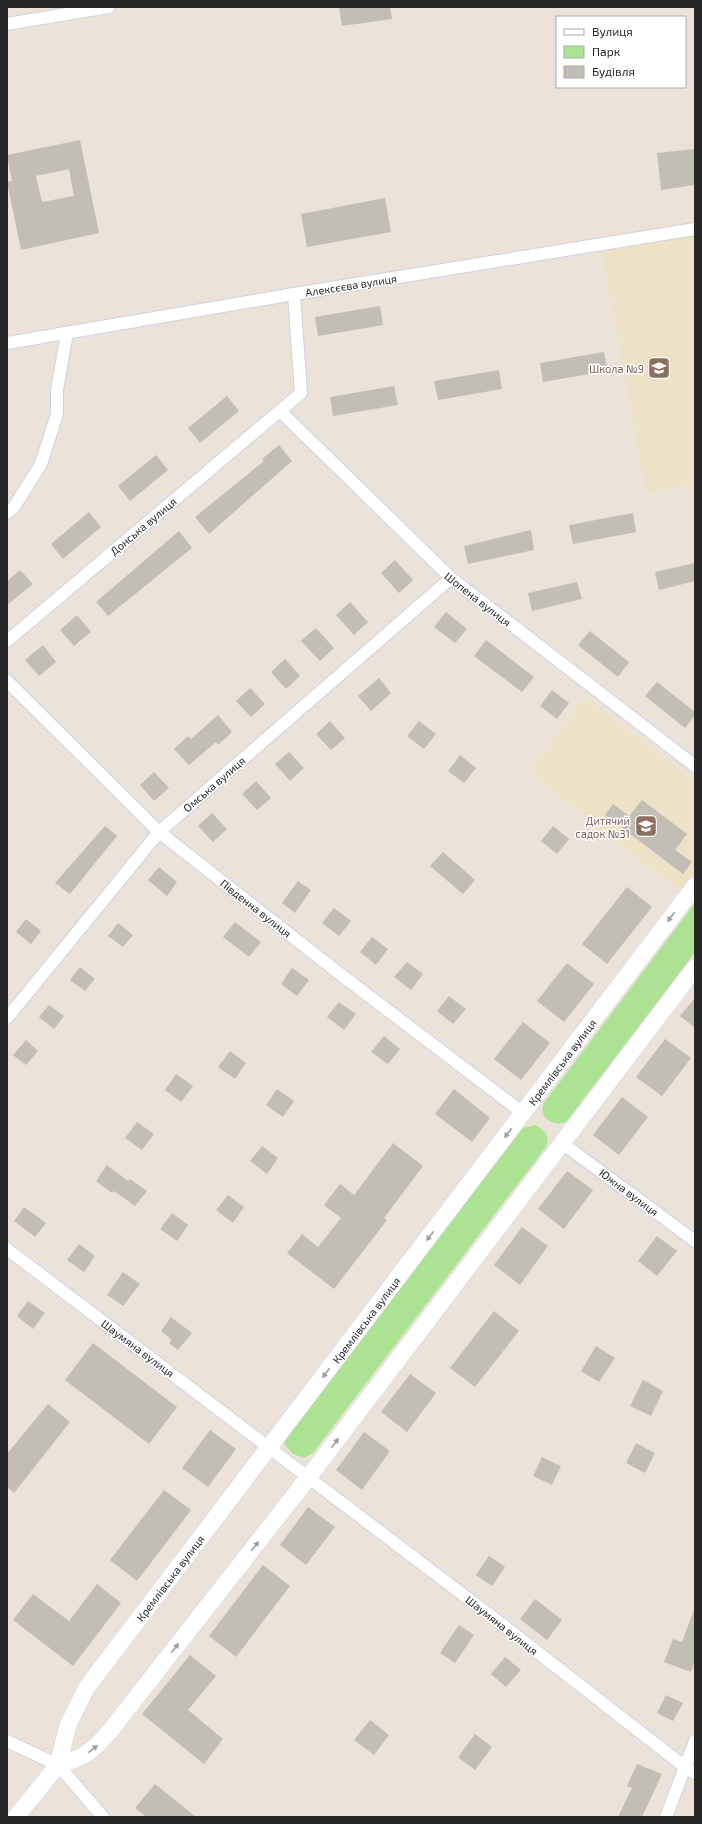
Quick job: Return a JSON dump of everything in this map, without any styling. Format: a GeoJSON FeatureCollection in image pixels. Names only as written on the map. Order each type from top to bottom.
{"type":"FeatureCollection","features":[{"type":"Feature","properties":{"kind":"street"},"geometry":{"type":"LineString","coordinates":[[7,24],[109,7]]}},
{"type":"Feature","properties":{"kind":"street","name":"Алексєєва вулиця"},"geometry":{"type":"LineString","coordinates":[[7,343],[294,294],[695,229]]}},
{"type":"Feature","properties":{"kind":"street","name":"Донська вулиця"},"geometry":{"type":"LineString","coordinates":[[7,641],[301,392],[294,294]]}},
{"type":"Feature","properties":{"kind":"street"},"geometry":{"type":"LineString","coordinates":[[7,513],[14,507],[41,464],[57,414],[57,390],[66,333]]}},
{"type":"Feature","properties":{"kind":"street","name":"Шопена вулиця"},"geometry":{"type":"LineString","coordinates":[[280,411],[451,578],[695,766]]}},
{"type":"Feature","properties":{"kind":"street","name":"Омська вулиця"},"geometry":{"type":"LineString","coordinates":[[7,1018],[159,832],[451,578]]}},
{"type":"Feature","properties":{"kind":"street","name":"Південна вулиця"},"geometry":{"type":"LineString","coordinates":[[7,681],[159,832],[340,974],[523,1113]]}},
{"type":"Feature","properties":{"kind":"street","name":"Кремлівська вулиця"},"geometry":{"type":"LineString","coordinates":[[16,1817],[58,1765],[68,1725],[87,1687],[695,886]]}},
{"type":"Feature","properties":{"kind":"street"},"geometry":{"type":"LineString","coordinates":[[58,1765],[82,1758],[97,1746],[308,1478],[695,968]]}},
{"type":"Feature","properties":{"kind":"street","name":"Южна вулиця"},"geometry":{"type":"LineString","coordinates":[[562,1143],[695,1242]]}},
{"type":"Feature","properties":{"kind":"street","name":"Шаумяна вулиця"},"geometry":{"type":"LineString","coordinates":[[7,1249],[495,1619],[690,1770]]}},
{"type":"Feature","properties":{"kind":"street"},"geometry":{"type":"LineString","coordinates":[[7,1741],[58,1765],[103,1817]]}},
{"type":"Feature","properties":{"kind":"street"},"geometry":{"type":"LineString","coordinates":[[666,1817],[690,1770],[695,1741]]}},
{"type":"Feature","properties":{"kind":"shaded area","name":"Школа №9"},"geometry":{"type":"Polygon","coordinates":[[[695,235],[695,484],[646,493],[602,252],[695,235]]]}},
{"type":"Feature","properties":{"kind":"shaded area","name":"Дитячий садок №31"},"geometry":{"type":"Polygon","coordinates":[[[585,697],[695,782],[695,870],[679,891],[529,771],[585,697]]]}},
{"type":"Feature","properties":{"kind":"green space"},"geometry":{"type":"Polygon","coordinates":[[[695,903],[695,952],[566,1122],[556,1123],[548,1120],[543,1113],[544,1103],[695,903]]]}},
{"type":"Feature","properties":{"kind":"green space"},"geometry":{"type":"Polygon","coordinates":[[[535,1125],[545,1132],[548,1141],[545,1148],[313,1453],[304,1458],[293,1454],[284,1444],[286,1436],[523,1128],[535,1125]]]}},
{"type":"Feature","properties":{"kind":"building"},"geometry":{"type":"Polygon","coordinates":[[[339,7],[390,7],[392,19],[342,26],[339,7]]]}},
{"type":"Feature","properties":{"kind":"building"},"geometry":{"type":"Polygon","coordinates":[[[80,140],[99,233],[21,250],[7,182],[12,181],[7,155],[80,140]],[[69,169],[36,176],[42,202],[74,196],[69,169]]]}},
{"type":"Feature","properties":{"kind":"building"},"geometry":{"type":"Polygon","coordinates":[[[695,149],[695,185],[661,190],[657,153],[695,149]]]}},
{"type":"Feature","properties":{"kind":"building"},"geometry":{"type":"Polygon","coordinates":[[[385,198],[391,232],[307,247],[301,214],[385,198]]]}},
{"type":"Feature","properties":{"kind":"building"},"geometry":{"type":"Polygon","coordinates":[[[380,306],[383,325],[318,336],[315,317],[380,306]]]}},
{"type":"Feature","properties":{"kind":"building"},"geometry":{"type":"Polygon","coordinates":[[[604,352],[608,371],[543,382],[540,363],[604,352]]]}},
{"type":"Feature","properties":{"kind":"building"},"geometry":{"type":"Polygon","coordinates":[[[499,370],[502,389],[438,400],[434,381],[499,370]]]}},
{"type":"Feature","properties":{"kind":"building"},"geometry":{"type":"Polygon","coordinates":[[[394,386],[398,405],[333,416],[330,397],[394,386]]]}},
{"type":"Feature","properties":{"kind":"building"},"geometry":{"type":"Polygon","coordinates":[[[227,396],[239,411],[200,443],[188,428],[227,396]]]}},
{"type":"Feature","properties":{"kind":"building"},"geometry":{"type":"Polygon","coordinates":[[[279,445],[292,461],[209,534],[195,517],[264,461],[262,459],[279,445]]]}},
{"type":"Feature","properties":{"kind":"building"},"geometry":{"type":"Polygon","coordinates":[[[156,455],[168,470],[130,501],[118,486],[156,455]]]}},
{"type":"Feature","properties":{"kind":"building"},"geometry":{"type":"Polygon","coordinates":[[[89,512],[101,527],[63,559],[51,544],[89,512]]]}},
{"type":"Feature","properties":{"kind":"building"},"geometry":{"type":"Polygon","coordinates":[[[633,513],[636,532],[573,544],[569,525],[633,513]]]}},
{"type":"Feature","properties":{"kind":"building"},"geometry":{"type":"Polygon","coordinates":[[[531,530],[534,550],[468,564],[464,546],[531,530]]]}},
{"type":"Feature","properties":{"kind":"building"},"geometry":{"type":"Polygon","coordinates":[[[179,531],[192,548],[108,616],[96,602],[179,531]]]}},
{"type":"Feature","properties":{"kind":"building"},"geometry":{"type":"Polygon","coordinates":[[[395,560],[413,580],[399,593],[381,573],[395,560]]]}},
{"type":"Feature","properties":{"kind":"building"},"geometry":{"type":"Polygon","coordinates":[[[695,563],[695,581],[659,590],[655,572],[695,563]]]}},
{"type":"Feature","properties":{"kind":"building"},"geometry":{"type":"Polygon","coordinates":[[[20,570],[33,584],[7,605],[7,581],[20,570]]]}},
{"type":"Feature","properties":{"kind":"building"},"geometry":{"type":"Polygon","coordinates":[[[577,582],[582,599],[532,611],[528,593],[577,582]]]}},
{"type":"Feature","properties":{"kind":"building"},"geometry":{"type":"Polygon","coordinates":[[[350,602],[368,622],[354,635],[336,615],[350,602]]]}},
{"type":"Feature","properties":{"kind":"building"},"geometry":{"type":"Polygon","coordinates":[[[446,612],[467,629],[455,643],[434,627],[446,612]]]}},
{"type":"Feature","properties":{"kind":"building"},"geometry":{"type":"Polygon","coordinates":[[[77,615],[91,632],[74,646],[60,630],[77,615]]]}},
{"type":"Feature","properties":{"kind":"building"},"geometry":{"type":"Polygon","coordinates":[[[316,628],[334,648],[320,661],[301,641],[316,628]]]}},
{"type":"Feature","properties":{"kind":"building"},"geometry":{"type":"Polygon","coordinates":[[[590,631],[629,662],[618,677],[578,645],[590,631]]]}},
{"type":"Feature","properties":{"kind":"building"},"geometry":{"type":"Polygon","coordinates":[[[486,640],[534,677],[522,692],[474,656],[486,640]]]}},
{"type":"Feature","properties":{"kind":"building"},"geometry":{"type":"Polygon","coordinates":[[[43,645],[56,662],[39,676],[25,660],[43,645]]]}},
{"type":"Feature","properties":{"kind":"building"},"geometry":{"type":"Polygon","coordinates":[[[285,659],[300,676],[286,689],[271,672],[285,659]]]}},
{"type":"Feature","properties":{"kind":"building"},"geometry":{"type":"Polygon","coordinates":[[[379,678],[391,693],[371,711],[358,696],[379,678]]]}},
{"type":"Feature","properties":{"kind":"building"},"geometry":{"type":"Polygon","coordinates":[[[657,682],[695,712],[695,715],[685,728],[645,696],[657,682]]]}},
{"type":"Feature","properties":{"kind":"building"},"geometry":{"type":"Polygon","coordinates":[[[250,688],[265,704],[251,717],[236,701],[250,688]]]}},
{"type":"Feature","properties":{"kind":"building"},"geometry":{"type":"Polygon","coordinates":[[[552,690],[569,703],[557,719],[540,706],[552,690]]]}},
{"type":"Feature","properties":{"kind":"building"},"geometry":{"type":"Polygon","coordinates":[[[218,715],[232,732],[218,745],[216,742],[189,765],[174,749],[188,736],[191,739],[218,715]]]}},
{"type":"Feature","properties":{"kind":"building"},"geometry":{"type":"Polygon","coordinates":[[[330,721],[345,738],[331,750],[316,734],[330,721]]]}},
{"type":"Feature","properties":{"kind":"building"},"geometry":{"type":"Polygon","coordinates":[[[419,721],[436,734],[424,749],[407,736],[419,721]]]}},
{"type":"Feature","properties":{"kind":"building"},"geometry":{"type":"Polygon","coordinates":[[[289,752],[304,768],[290,781],[275,764],[289,752]]]}},
{"type":"Feature","properties":{"kind":"building"},"geometry":{"type":"Polygon","coordinates":[[[460,755],[476,768],[464,783],[448,771],[460,755]]]}},
{"type":"Feature","properties":{"kind":"building"},"geometry":{"type":"Polygon","coordinates":[[[154,772],[169,788],[154,801],[140,785],[154,772]]]}},
{"type":"Feature","properties":{"kind":"building"},"geometry":{"type":"Polygon","coordinates":[[[256,781],[271,798],[257,810],[242,794],[256,781]]]}},
{"type":"Feature","properties":{"kind":"building"},"geometry":{"type":"Polygon","coordinates":[[[642,800],[687,834],[675,850],[692,862],[683,874],[605,815],[613,804],[629,816],[642,800]]]}},
{"type":"Feature","properties":{"kind":"building"},"geometry":{"type":"Polygon","coordinates":[[[212,813],[227,829],[213,842],[198,826],[212,813]]]}},
{"type":"Feature","properties":{"kind":"building"},"geometry":{"type":"Polygon","coordinates":[[[105,826],[117,836],[70,894],[55,883],[105,826]]]}},
{"type":"Feature","properties":{"kind":"building"},"geometry":{"type":"Polygon","coordinates":[[[553,826],[569,839],[557,854],[541,841],[553,826]]]}},
{"type":"Feature","properties":{"kind":"building"},"geometry":{"type":"Polygon","coordinates":[[[443,852],[475,880],[463,894],[430,866],[443,852]]]}},
{"type":"Feature","properties":{"kind":"building"},"geometry":{"type":"Polygon","coordinates":[[[159,867],[177,882],[167,896],[148,880],[159,867]]]}},
{"type":"Feature","properties":{"kind":"building"},"geometry":{"type":"Polygon","coordinates":[[[298,881],[311,890],[295,913],[282,903],[298,881]]]}},
{"type":"Feature","properties":{"kind":"building"},"geometry":{"type":"Polygon","coordinates":[[[627,887],[652,907],[607,964],[582,944],[627,887]]]}},
{"type":"Feature","properties":{"kind":"building"},"geometry":{"type":"Polygon","coordinates":[[[334,908],[351,921],[339,936],[322,923],[334,908]]]}},
{"type":"Feature","properties":{"kind":"building"},"geometry":{"type":"Polygon","coordinates":[[[26,919],[41,931],[31,944],[16,932],[26,919]]]}},
{"type":"Feature","properties":{"kind":"building"},"geometry":{"type":"Polygon","coordinates":[[[235,922],[261,942],[249,957],[223,937],[235,922]]]}},
{"type":"Feature","properties":{"kind":"building"},"geometry":{"type":"Polygon","coordinates":[[[118,923],[133,935],[123,947],[108,936],[118,923]]]}},
{"type":"Feature","properties":{"kind":"building"},"geometry":{"type":"Polygon","coordinates":[[[372,937],[388,949],[376,965],[360,952],[372,937]]]}},
{"type":"Feature","properties":{"kind":"building"},"geometry":{"type":"Polygon","coordinates":[[[407,962],[423,974],[411,990],[394,977],[407,962]]]}},
{"type":"Feature","properties":{"kind":"building"},"geometry":{"type":"Polygon","coordinates":[[[567,963],[594,984],[564,1022],[537,1001],[567,963]]]}},
{"type":"Feature","properties":{"kind":"building"},"geometry":{"type":"Polygon","coordinates":[[[80,967],[95,979],[85,991],[70,980],[80,967]]]}},
{"type":"Feature","properties":{"kind":"building"},"geometry":{"type":"Polygon","coordinates":[[[292,968],[309,980],[297,996],[281,984],[292,968]]]}},
{"type":"Feature","properties":{"kind":"building"},"geometry":{"type":"Polygon","coordinates":[[[449,996],[466,1009],[453,1024],[437,1011],[449,996]]]}},
{"type":"Feature","properties":{"kind":"building"},"geometry":{"type":"Polygon","coordinates":[[[695,998],[695,1028],[680,1016],[695,998]]]}},
{"type":"Feature","properties":{"kind":"building"},"geometry":{"type":"Polygon","coordinates":[[[339,1002],[356,1014],[344,1030],[327,1017],[339,1002]]]}},
{"type":"Feature","properties":{"kind":"building"},"geometry":{"type":"Polygon","coordinates":[[[49,1005],[64,1016],[54,1029],[39,1017],[49,1005]]]}},
{"type":"Feature","properties":{"kind":"building"},"geometry":{"type":"Polygon","coordinates":[[[523,1022],[550,1043],[521,1080],[494,1059],[523,1022]]]}},
{"type":"Feature","properties":{"kind":"building"},"geometry":{"type":"Polygon","coordinates":[[[384,1036],[400,1049],[388,1064],[371,1052],[384,1036]]]}},
{"type":"Feature","properties":{"kind":"building"},"geometry":{"type":"Polygon","coordinates":[[[665,1039],[691,1058],[662,1096],[636,1077],[665,1039]]]}},
{"type":"Feature","properties":{"kind":"building"},"geometry":{"type":"Polygon","coordinates":[[[26,1040],[38,1051],[26,1065],[13,1055],[26,1040]]]}},
{"type":"Feature","properties":{"kind":"building"},"geometry":{"type":"Polygon","coordinates":[[[230,1051],[246,1063],[235,1079],[218,1067],[230,1051]]]}},
{"type":"Feature","properties":{"kind":"building"},"geometry":{"type":"Polygon","coordinates":[[[176,1074],[193,1086],[181,1102],[165,1090],[176,1074]]]}},
{"type":"Feature","properties":{"kind":"building"},"geometry":{"type":"Polygon","coordinates":[[[277,1089],[294,1101],[283,1117],[266,1105],[277,1089]]]}},
{"type":"Feature","properties":{"kind":"building"},"geometry":{"type":"Polygon","coordinates":[[[454,1089],[490,1118],[472,1142],[435,1114],[454,1089]]]}},
{"type":"Feature","properties":{"kind":"building"},"geometry":{"type":"Polygon","coordinates":[[[622,1097],[648,1117],[619,1155],[593,1135],[622,1097]]]}},
{"type":"Feature","properties":{"kind":"building"},"geometry":{"type":"Polygon","coordinates":[[[137,1122],[154,1134],[142,1150],[125,1138],[137,1122]]]}},
{"type":"Feature","properties":{"kind":"building"},"geometry":{"type":"Polygon","coordinates":[[[393,1143],[423,1166],[384,1218],[387,1220],[334,1289],[287,1253],[302,1234],[318,1247],[341,1218],[324,1205],[340,1184],[354,1195],[393,1143]]]}},
{"type":"Feature","properties":{"kind":"building"},"geometry":{"type":"Polygon","coordinates":[[[262,1146],[278,1158],[267,1174],[250,1161],[262,1146]]]}},
{"type":"Feature","properties":{"kind":"building"},"geometry":{"type":"Polygon","coordinates":[[[107,1165],[128,1181],[130,1179],[147,1191],[135,1206],[114,1191],[112,1193],[96,1181],[107,1165]]]}},
{"type":"Feature","properties":{"kind":"building"},"geometry":{"type":"Polygon","coordinates":[[[567,1171],[593,1190],[564,1229],[538,1209],[567,1171]]]}},
{"type":"Feature","properties":{"kind":"building"},"geometry":{"type":"Polygon","coordinates":[[[228,1195],[244,1207],[233,1223],[216,1210],[228,1195]]]}},
{"type":"Feature","properties":{"kind":"building"},"geometry":{"type":"Polygon","coordinates":[[[24,1207],[46,1223],[35,1237],[14,1221],[24,1207]]]}},
{"type":"Feature","properties":{"kind":"building"},"geometry":{"type":"Polygon","coordinates":[[[172,1213],[188,1225],[177,1241],[160,1229],[172,1213]]]}},
{"type":"Feature","properties":{"kind":"building"},"geometry":{"type":"Polygon","coordinates":[[[522,1227],[548,1246],[520,1285],[494,1265],[522,1227]]]}},
{"type":"Feature","properties":{"kind":"building"},"geometry":{"type":"Polygon","coordinates":[[[657,1236],[677,1251],[657,1276],[638,1261],[657,1236]]]}},
{"type":"Feature","properties":{"kind":"building"},"geometry":{"type":"Polygon","coordinates":[[[79,1244],[95,1256],[84,1272],[67,1260],[79,1244]]]}},
{"type":"Feature","properties":{"kind":"building"},"geometry":{"type":"Polygon","coordinates":[[[123,1272],[140,1284],[123,1306],[107,1295],[123,1272]]]}},
{"type":"Feature","properties":{"kind":"building"},"geometry":{"type":"Polygon","coordinates":[[[28,1301],[45,1313],[33,1329],[17,1316],[28,1301]]]}},
{"type":"Feature","properties":{"kind":"building"},"geometry":{"type":"Polygon","coordinates":[[[494,1311],[519,1331],[475,1387],[450,1368],[494,1311]]]}},
{"type":"Feature","properties":{"kind":"building"},"geometry":{"type":"Polygon","coordinates":[[[171,1317],[192,1333],[178,1350],[169,1343],[172,1340],[161,1331],[171,1317]]]}},
{"type":"Feature","properties":{"kind":"building"},"geometry":{"type":"Polygon","coordinates":[[[93,1343],[177,1407],[149,1444],[65,1380],[93,1343]]]}},
{"type":"Feature","properties":{"kind":"building"},"geometry":{"type":"Polygon","coordinates":[[[596,1346],[615,1358],[599,1382],[581,1371],[596,1346]]]}},
{"type":"Feature","properties":{"kind":"building"},"geometry":{"type":"Polygon","coordinates":[[[410,1374],[436,1393],[407,1432],[381,1412],[410,1374]]]}},
{"type":"Feature","properties":{"kind":"building"},"geometry":{"type":"Polygon","coordinates":[[[643,1380],[663,1391],[651,1416],[630,1406],[643,1380]]]}},
{"type":"Feature","properties":{"kind":"building"},"geometry":{"type":"Polygon","coordinates":[[[48,1404],[70,1422],[14,1493],[7,1487],[7,1454],[48,1404]]]}},
{"type":"Feature","properties":{"kind":"building"},"geometry":{"type":"Polygon","coordinates":[[[210,1430],[236,1449],[208,1487],[182,1468],[210,1430]]]}},
{"type":"Feature","properties":{"kind":"building"},"geometry":{"type":"Polygon","coordinates":[[[364,1432],[390,1451],[362,1490],[336,1470],[364,1432]]]}},
{"type":"Feature","properties":{"kind":"building"},"geometry":{"type":"Polygon","coordinates":[[[636,1443],[655,1453],[645,1473],[626,1463],[636,1443]]]}},
{"type":"Feature","properties":{"kind":"building"},"geometry":{"type":"Polygon","coordinates":[[[542,1457],[561,1466],[552,1485],[533,1476],[542,1457]]]}},
{"type":"Feature","properties":{"kind":"building"},"geometry":{"type":"Polygon","coordinates":[[[164,1490],[191,1510],[137,1581],[110,1560],[164,1490]]]}},
{"type":"Feature","properties":{"kind":"building"},"geometry":{"type":"Polygon","coordinates":[[[308,1507],[335,1527],[306,1565],[280,1545],[308,1507]]]}},
{"type":"Feature","properties":{"kind":"building"},"geometry":{"type":"Polygon","coordinates":[[[489,1556],[505,1567],[492,1586],[476,1575],[489,1556]]]}},
{"type":"Feature","properties":{"kind":"building"},"geometry":{"type":"Polygon","coordinates":[[[263,1565],[290,1586],[236,1657],[209,1636],[263,1565]]]}},
{"type":"Feature","properties":{"kind":"building"},"geometry":{"type":"Polygon","coordinates":[[[97,1584],[121,1603],[73,1666],[13,1620],[33,1594],[69,1621],[97,1584]]]}},
{"type":"Feature","properties":{"kind":"building"},"geometry":{"type":"Polygon","coordinates":[[[535,1599],[562,1620],[547,1640],[520,1619],[535,1599]]]}},
{"type":"Feature","properties":{"kind":"building"},"geometry":{"type":"Polygon","coordinates":[[[694,1610],[695,1660],[691,1672],[664,1662],[673,1639],[682,1642],[694,1610]]]}},
{"type":"Feature","properties":{"kind":"building"},"geometry":{"type":"Polygon","coordinates":[[[459,1625],[474,1635],[455,1663],[440,1653],[459,1625]]]}},
{"type":"Feature","properties":{"kind":"building"},"geometry":{"type":"Polygon","coordinates":[[[190,1655],[216,1676],[188,1710],[223,1739],[204,1764],[142,1714],[190,1655]]]}},
{"type":"Feature","properties":{"kind":"building"},"geometry":{"type":"Polygon","coordinates":[[[505,1657],[521,1670],[506,1687],[491,1674],[505,1657]]]}},
{"type":"Feature","properties":{"kind":"building"},"geometry":{"type":"Polygon","coordinates":[[[666,1695],[683,1703],[673,1721],[657,1713],[666,1695]]]}},
{"type":"Feature","properties":{"kind":"building"},"geometry":{"type":"Polygon","coordinates":[[[370,1720],[389,1735],[374,1755],[354,1740],[370,1720]]]}},
{"type":"Feature","properties":{"kind":"building"},"geometry":{"type":"Polygon","coordinates":[[[475,1734],[492,1747],[475,1770],[458,1757],[475,1734]]]}},
{"type":"Feature","properties":{"kind":"building"},"geometry":{"type":"Polygon","coordinates":[[[637,1764],[662,1774],[642,1817],[618,1817],[632,1788],[627,1786],[637,1764]]]}},
{"type":"Feature","properties":{"kind":"building"},"geometry":{"type":"Polygon","coordinates":[[[155,1784],[196,1817],[146,1817],[135,1808],[155,1784]]]}},
{"type":"Feature","properties":{"kind":"place","name":"Школа №9"},"geometry":{"type":"Point","coordinates":[659,368]}},
{"type":"Feature","properties":{"kind":"place","name":"Дитячий садок №31"},"geometry":{"type":"Point","coordinates":[646,826]}}]}
